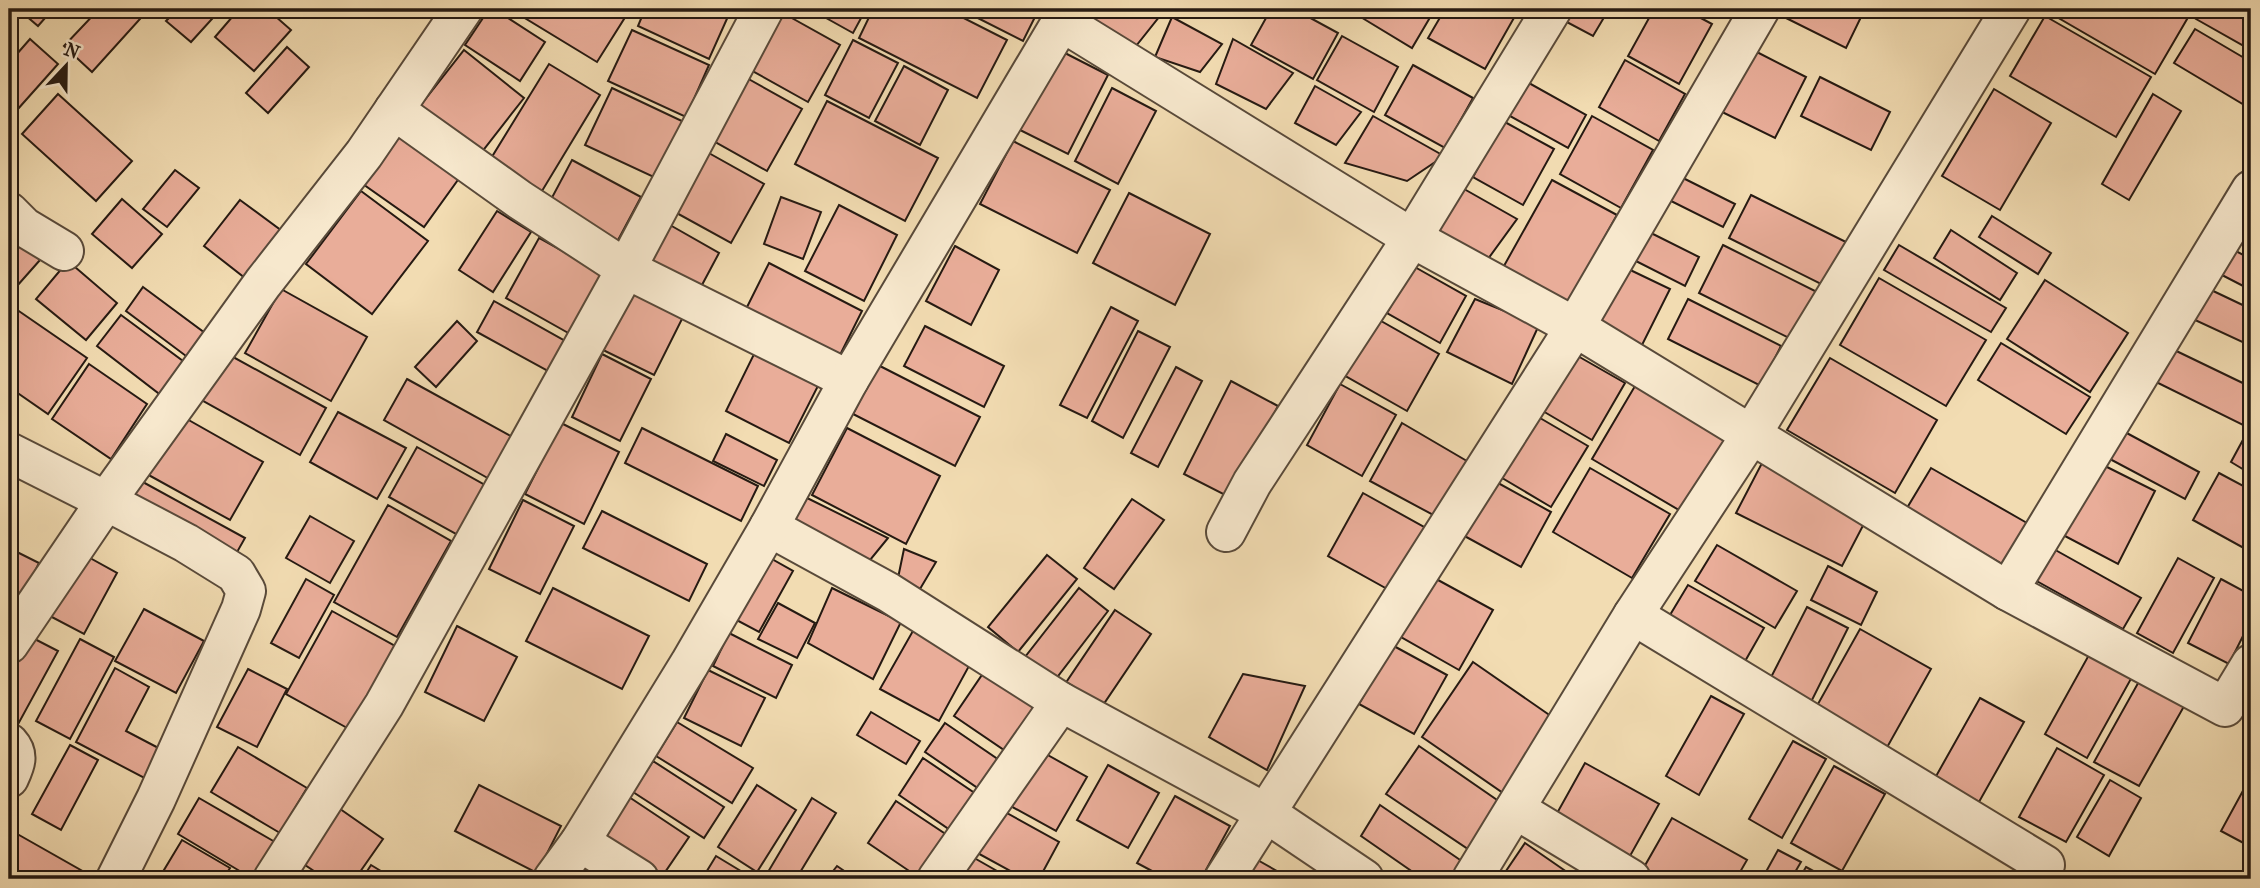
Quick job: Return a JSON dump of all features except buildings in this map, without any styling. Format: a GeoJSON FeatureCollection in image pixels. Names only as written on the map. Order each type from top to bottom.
{"type":"FeatureCollection","features":[{"type":"Feature","properties":{"kind":"street"},"geometry":{"type":"LineString","coordinates":[[9,643],[106,501],[264,283],[364,154],[463,9]]}},
{"type":"Feature","properties":{"kind":"street"},"geometry":{"type":"LineString","coordinates":[[273,879],[384,705],[626,269],[764,9]]}},
{"type":"Feature","properties":{"kind":"street"},"geometry":{"type":"LineString","coordinates":[[1226,533],[1252,483],[1412,238],[1552,9]]}},
{"type":"Feature","properties":{"kind":"street"},"geometry":{"type":"LineString","coordinates":[[1224,879],[1575,327],[1760,9]]}},
{"type":"Feature","properties":{"kind":"street"},"geometry":{"type":"LineString","coordinates":[[1472,879],[1633,615],[1751,435],[2011,9]]}},
{"type":"Feature","properties":{"kind":"street"},"geometry":{"type":"LineString","coordinates":[[553,879],[580,842],[690,663],[769,527],[849,380],[1065,15],[1412,238],[1575,327],[2008,591],[2238,714],[2251,664]]}},
{"type":"Feature","properties":{"kind":"street"},"geometry":{"type":"LineString","coordinates":[[394,110],[520,200],[626,269],[849,380]]}},
{"type":"Feature","properties":{"kind":"street"},"geometry":{"type":"LineString","coordinates":[[2008,591],[2251,190]]}},
{"type":"Feature","properties":{"kind":"street"},"geometry":{"type":"LineString","coordinates":[[9,212],[24,227],[64,251]]}},
{"type":"Feature","properties":{"kind":"street"},"geometry":{"type":"LineString","coordinates":[[9,452],[186,543],[236,574],[246,591],[241,609],[156,799],[116,879]]}},
{"type":"Feature","properties":{"kind":"street"},"geometry":{"type":"LineString","coordinates":[[769,527],[888,592],[1061,702],[1266,813],[1364,879]]}},
{"type":"Feature","properties":{"kind":"street"},"geometry":{"type":"LineString","coordinates":[[1633,615],[2045,866]]}},
{"type":"Feature","properties":{"kind":"street"},"geometry":{"type":"LineString","coordinates":[[937,879],[1061,702]]}},
{"type":"Feature","properties":{"kind":"street"},"geometry":{"type":"LineString","coordinates":[[9,743],[15,750],[16,761],[9,778]]}},
{"type":"Feature","properties":{"kind":"street"},"geometry":{"type":"LineString","coordinates":[[1515,809],[1631,879]]}},
{"type":"Feature","properties":{"kind":"street"},"geometry":{"type":"LineString","coordinates":[[580,842],[639,879]]}}]}
